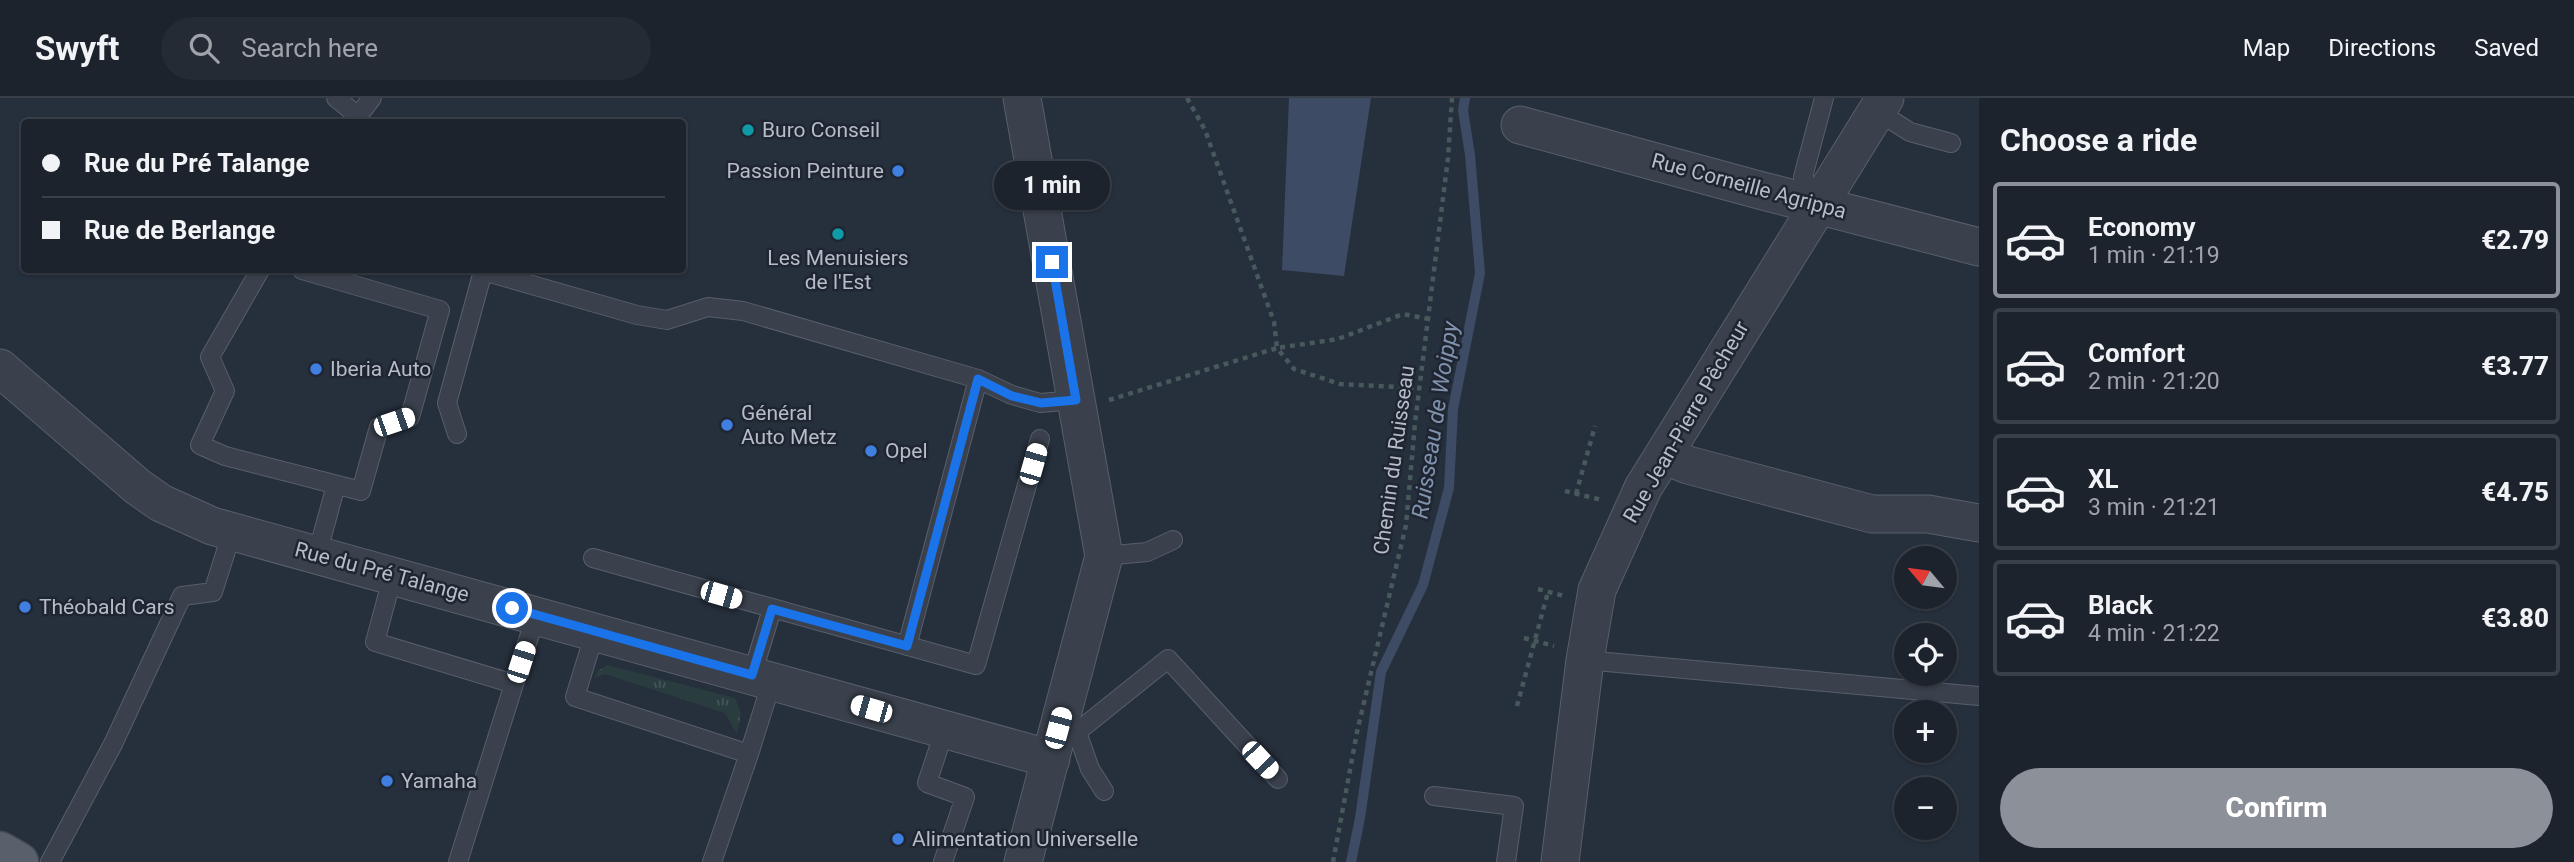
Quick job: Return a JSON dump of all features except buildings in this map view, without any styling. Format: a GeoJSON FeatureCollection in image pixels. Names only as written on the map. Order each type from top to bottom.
{"type":"FeatureCollection","features":[{"type":"Feature","properties":{"kind":"main road"},"geometry":{"type":"LineString","coordinates":[[0,851],[19,862]]}},
{"type":"Feature","properties":{"kind":"street"},"geometry":{"type":"LineString","coordinates":[[1023,98],[1104,556],[1062,739],[1023,862]]}},
{"type":"Feature","properties":{"kind":"street","name":"Rue Jean-Pierre Pêcheur"},"geometry":{"type":"LineString","coordinates":[[1560,862],[1574,654],[1597,590],[1643,488],[1881,105]]}},
{"type":"Feature","properties":{"kind":"street","name":"Rue Corneille Agrippa"},"geometry":{"type":"LineString","coordinates":[[1520,125],[1979,247]]}},
{"type":"Feature","properties":{"kind":"street","name":"Rue du Pré Talange"},"geometry":{"type":"LineString","coordinates":[[0,368],[138,487],[188,517],[232,532],[945,729],[1062,739]]}},
{"type":"Feature","properties":{"kind":"street"},"geometry":{"type":"LineString","coordinates":[[1664,455],[1688,465],[1872,514],[1928,514],[1979,523]]}},
{"type":"Feature","properties":{"kind":"lane"},"geometry":{"type":"LineString","coordinates":[[336,98],[358,116],[372,98]]}},
{"type":"Feature","properties":{"kind":"lane"},"geometry":{"type":"LineString","coordinates":[[1818,204],[1802,177],[1824,98]]}},
{"type":"Feature","properties":{"kind":"lane"},"geometry":{"type":"LineString","coordinates":[[1881,105],[1910,132],[1951,143]]}},
{"type":"Feature","properties":{"kind":"lane"},"geometry":{"type":"LineString","coordinates":[[258,273],[210,357],[225,391],[200,445],[225,456],[361,491],[379,427],[410,417],[440,310],[312,273]]}},
{"type":"Feature","properties":{"kind":"lane"},"geometry":{"type":"LineString","coordinates":[[457,435],[447,403],[482,273]]}},
{"type":"Feature","properties":{"kind":"lane"},"geometry":{"type":"LineString","coordinates":[[490,273],[637,315],[667,320],[708,307],[743,312],[978,379],[1012,396],[1041,403],[1077,405]]}},
{"type":"Feature","properties":{"kind":"lane"},"geometry":{"type":"LineString","coordinates":[[907,646],[978,379]]}},
{"type":"Feature","properties":{"kind":"lane"},"geometry":{"type":"LineString","coordinates":[[593,558],[976,665],[1040,439]]}},
{"type":"Feature","properties":{"kind":"lane"},"geometry":{"type":"LineString","coordinates":[[317,555],[336,485]]}},
{"type":"Feature","properties":{"kind":"lane"},"geometry":{"type":"LineString","coordinates":[[50,862],[113,744],[182,596],[214,593],[232,532]]}},
{"type":"Feature","properties":{"kind":"lane"},"geometry":{"type":"LineString","coordinates":[[1104,556],[1147,552],[1173,540]]}},
{"type":"Feature","properties":{"kind":"lane"},"geometry":{"type":"LineString","coordinates":[[393,575],[374,642],[514,684]]}},
{"type":"Feature","properties":{"kind":"lane"},"geometry":{"type":"LineString","coordinates":[[712,862],[749,754],[772,609]]}},
{"type":"Feature","properties":{"kind":"lane"},"geometry":{"type":"LineString","coordinates":[[458,862],[536,615]]}},
{"type":"Feature","properties":{"kind":"lane"},"geometry":{"type":"LineString","coordinates":[[595,632],[575,697],[749,754]]}},
{"type":"Feature","properties":{"kind":"lane"},"geometry":{"type":"LineString","coordinates":[[1574,654],[1979,696]]}},
{"type":"Feature","properties":{"kind":"lane"},"geometry":{"type":"LineString","coordinates":[[1104,791],[1090,769],[1062,739],[1168,659],[1278,779]]}},
{"type":"Feature","properties":{"kind":"lane"},"geometry":{"type":"LineString","coordinates":[[943,862],[965,797],[927,783],[945,729]]}},
{"type":"Feature","properties":{"kind":"lane"},"geometry":{"type":"LineString","coordinates":[[1434,796],[1514,806],[1506,862]]}},
{"type":"Feature","properties":{"kind":"path"},"geometry":{"type":"LineString","coordinates":[[1187,98],[1205,130],[1274,322],[1277,348],[1294,369],[1340,384],[1420,388]]}},
{"type":"Feature","properties":{"kind":"path","name":"Chemin du Ruisseau"},"geometry":{"type":"LineString","coordinates":[[1333,862],[1357,732],[1406,525],[1452,98]]}},
{"type":"Feature","properties":{"kind":"path"},"geometry":{"type":"LineString","coordinates":[[1077,405],[1277,348],[1338,339],[1403,314],[1429,319]]}},
{"type":"Feature","properties":{"kind":"path"},"geometry":{"type":"LineString","coordinates":[[1576,494],[1595,426]]}},
{"type":"Feature","properties":{"kind":"path"},"geometry":{"type":"LineString","coordinates":[[1565,491],[1607,501]]}},
{"type":"Feature","properties":{"kind":"path"},"geometry":{"type":"LineString","coordinates":[[1538,589],[1572,598]]}},
{"type":"Feature","properties":{"kind":"path"},"geometry":{"type":"LineString","coordinates":[[1517,706],[1548,592]]}},
{"type":"Feature","properties":{"kind":"path"},"geometry":{"type":"LineString","coordinates":[[1524,638],[1574,654]]}},
{"type":"Feature","properties":{"kind":"green space"},"geometry":{"type":"Polygon","coordinates":[[[607,665],[735,698],[741,713],[737,734],[725,713],[605,674],[594,678],[598,671],[607,665]]]}},
{"type":"Feature","properties":{"kind":"water"},"geometry":{"type":"Polygon","coordinates":[[[1289,98],[1371,98],[1344,276],[1282,270],[1289,98]]]}},
{"type":"Feature","properties":{"kind":"waterway","name":"Ruisseau de Woippy"},"geometry":{"type":"LineString","coordinates":[[1351,862],[1381,672],[1423,585],[1449,488],[1453,409],[1480,273],[1470,155],[1463,110],[1465,98]]}},
{"type":"Feature","properties":{"kind":"place","name":"Buro Conseil"},"geometry":{"type":"Point","coordinates":[748,130]}},
{"type":"Feature","properties":{"kind":"place","name":"Passion Peinture"},"geometry":{"type":"Point","coordinates":[898,171]}},
{"type":"Feature","properties":{"kind":"place","name":"Les Menuisiers de l'Est"},"geometry":{"type":"Point","coordinates":[838,234]}},
{"type":"Feature","properties":{"kind":"place","name":"Iberia Auto"},"geometry":{"type":"Point","coordinates":[316,369]}},
{"type":"Feature","properties":{"kind":"place","name":"Général Auto Metz"},"geometry":{"type":"Point","coordinates":[727,425]}},
{"type":"Feature","properties":{"kind":"place","name":"Opel"},"geometry":{"type":"Point","coordinates":[871,451]}},
{"type":"Feature","properties":{"kind":"place","name":"Théobald Cars"},"geometry":{"type":"Point","coordinates":[25,607]}},
{"type":"Feature","properties":{"kind":"place","name":"Yamaha"},"geometry":{"type":"Point","coordinates":[387,781]}},
{"type":"Feature","properties":{"kind":"place","name":"Alimentation Universelle"},"geometry":{"type":"Point","coordinates":[898,839]}},
{"type":"Feature","properties":{"kind":"route"},"geometry":{"type":"LineString","coordinates":[[512,608],[752,675],[772,609],[907,646],[978,379],[1012,396],[1041,403],[1076,400],[1052,262]]}}]}
